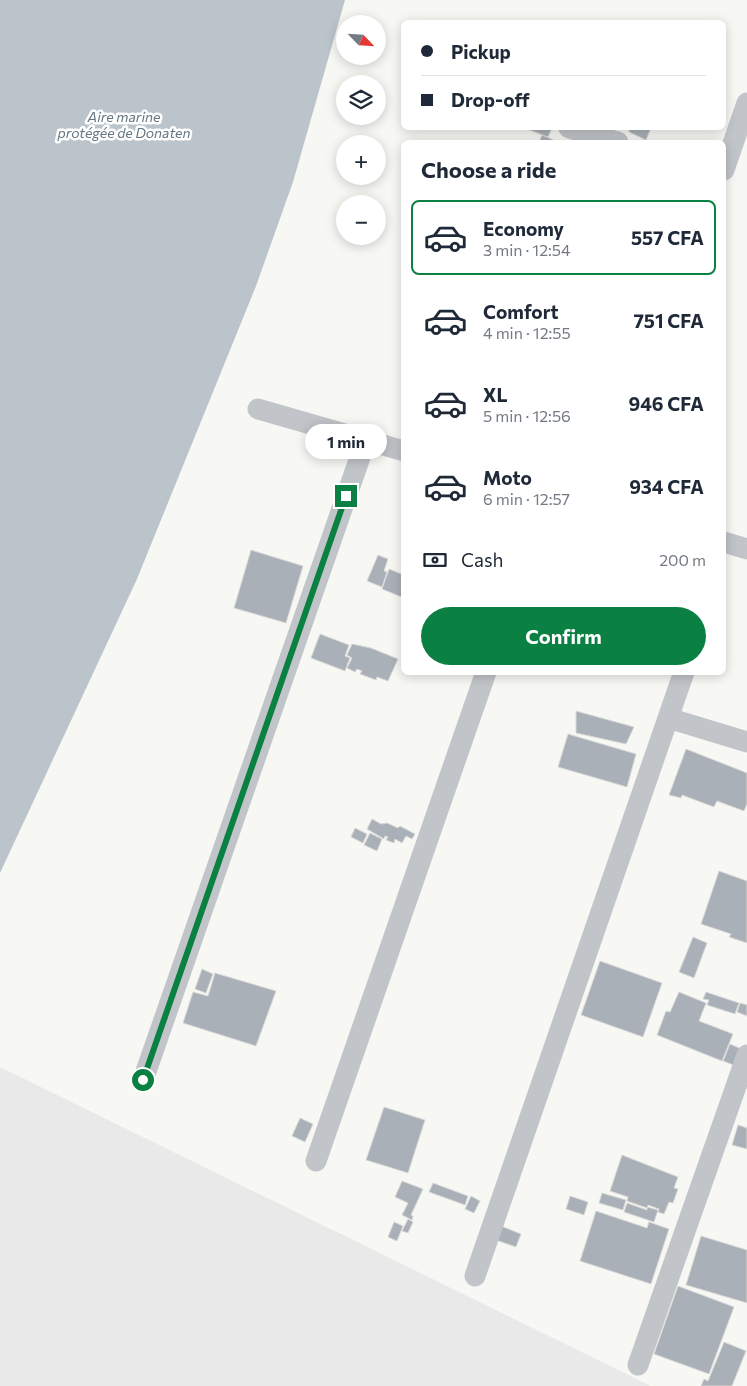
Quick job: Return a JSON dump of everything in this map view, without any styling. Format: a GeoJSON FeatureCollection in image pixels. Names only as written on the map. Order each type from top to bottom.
{"type":"FeatureCollection","features":[{"type":"Feature","properties":{"kind":"street"},"geometry":{"type":"LineString","coordinates":[[726,164],[747,103]]}},
{"type":"Feature","properties":{"kind":"street"},"geometry":{"type":"LineString","coordinates":[[576,130],[611,140]]}},
{"type":"Feature","properties":{"kind":"street"},"geometry":{"type":"LineString","coordinates":[[258,409],[401,450]]}},
{"type":"Feature","properties":{"kind":"street"},"geometry":{"type":"LineString","coordinates":[[143,1080],[366,440]]}},
{"type":"Feature","properties":{"kind":"street"},"geometry":{"type":"LineString","coordinates":[[316,1161],[485,675]]}},
{"type":"Feature","properties":{"kind":"street"},"geometry":{"type":"LineString","coordinates":[[475,1276],[683,675]]}},
{"type":"Feature","properties":{"kind":"street"},"geometry":{"type":"LineString","coordinates":[[668,718],[747,742]]}},
{"type":"Feature","properties":{"kind":"street"},"geometry":{"type":"LineString","coordinates":[[638,1365],[747,1056]]}},
{"type":"Feature","properties":{"kind":"shaded area"},"geometry":{"type":"Polygon","coordinates":[[[0,1067],[651,1386],[0,1386],[0,1067]]]}},
{"type":"Feature","properties":{"kind":"water","name":"Aire marine protégée de Donaten"},"geometry":{"type":"Polygon","coordinates":[[[0,0],[345,0],[341,15],[336,15],[336,32],[293,182],[256,286],[137,579],[0,873],[0,0]]]}},
{"type":"Feature","properties":{"kind":"building"},"geometry":{"type":"Polygon","coordinates":[[[529,130],[551,130],[548,137],[529,130]]]}},
{"type":"Feature","properties":{"kind":"building"},"geometry":{"type":"Polygon","coordinates":[[[629,130],[650,130],[646,140],[629,132],[629,130]]]}},
{"type":"Feature","properties":{"kind":"building"},"geometry":{"type":"Polygon","coordinates":[[[542,135],[553,140],[540,140],[542,135]]]}},
{"type":"Feature","properties":{"kind":"building"},"geometry":{"type":"Polygon","coordinates":[[[251,550],[303,566],[286,623],[234,608],[251,550]]]}},
{"type":"Feature","properties":{"kind":"building"},"geometry":{"type":"Polygon","coordinates":[[[378,555],[388,559],[384,571],[387,572],[382,587],[367,581],[378,555]]]}},
{"type":"Feature","properties":{"kind":"building"},"geometry":{"type":"Polygon","coordinates":[[[389,569],[401,574],[401,597],[382,589],[389,569]]]}},
{"type":"Feature","properties":{"kind":"building"},"geometry":{"type":"Polygon","coordinates":[[[320,634],[349,645],[345,656],[350,658],[345,671],[311,658],[320,634]]]}},
{"type":"Feature","properties":{"kind":"building"},"geometry":{"type":"Polygon","coordinates":[[[352,644],[371,648],[398,659],[388,681],[377,677],[376,680],[360,674],[362,671],[357,669],[355,672],[347,668],[352,658],[347,655],[352,644]]]}},
{"type":"Feature","properties":{"kind":"building"},"geometry":{"type":"Polygon","coordinates":[[[576,711],[634,727],[626,744],[576,733],[576,711]]]}},
{"type":"Feature","properties":{"kind":"building"},"geometry":{"type":"Polygon","coordinates":[[[568,734],[636,754],[627,787],[558,767],[568,734]]]}},
{"type":"Feature","properties":{"kind":"building"},"geometry":{"type":"Polygon","coordinates":[[[686,749],[747,773],[747,804],[744,811],[717,801],[714,807],[682,795],[681,798],[669,795],[686,749]]]}},
{"type":"Feature","properties":{"kind":"building"},"geometry":{"type":"Polygon","coordinates":[[[372,819],[381,824],[387,823],[398,828],[400,826],[415,834],[412,839],[406,836],[402,843],[395,839],[394,843],[386,840],[388,837],[385,836],[384,839],[367,829],[372,819]]]}},
{"type":"Feature","properties":{"kind":"building"},"geometry":{"type":"Polygon","coordinates":[[[355,828],[367,834],[363,843],[351,837],[355,828]]]}},
{"type":"Feature","properties":{"kind":"building"},"geometry":{"type":"Polygon","coordinates":[[[370,833],[382,839],[377,851],[364,845],[370,833]]]}},
{"type":"Feature","properties":{"kind":"building"},"geometry":{"type":"Polygon","coordinates":[[[719,871],[747,881],[747,943],[729,937],[731,934],[701,924],[719,871]]]}},
{"type":"Feature","properties":{"kind":"building"},"geometry":{"type":"Polygon","coordinates":[[[693,937],[707,943],[694,978],[679,972],[693,937]]]}},
{"type":"Feature","properties":{"kind":"building"},"geometry":{"type":"Polygon","coordinates":[[[600,961],[662,983],[643,1037],[581,1015],[600,961]]]}},
{"type":"Feature","properties":{"kind":"building"},"geometry":{"type":"Polygon","coordinates":[[[202,969],[213,974],[206,993],[195,989],[202,969]]]}},
{"type":"Feature","properties":{"kind":"building"},"geometry":{"type":"Polygon","coordinates":[[[215,973],[276,991],[256,1046],[183,1023],[193,992],[208,996],[215,973]]]}},
{"type":"Feature","properties":{"kind":"building"},"geometry":{"type":"Polygon","coordinates":[[[679,992],[706,1003],[699,1021],[733,1034],[722,1061],[657,1035],[666,1011],[670,1012],[679,992]]]}},
{"type":"Feature","properties":{"kind":"building"},"geometry":{"type":"Polygon","coordinates":[[[706,992],[739,1003],[735,1014],[707,1005],[709,1000],[703,999],[706,992]]]}},
{"type":"Feature","properties":{"kind":"building"},"geometry":{"type":"Polygon","coordinates":[[[740,1003],[747,1005],[747,1016],[737,1012],[740,1003]]]}},
{"type":"Feature","properties":{"kind":"building"},"geometry":{"type":"Polygon","coordinates":[[[730,1044],[746,1051],[739,1067],[723,1061],[730,1044]]]}},
{"type":"Feature","properties":{"kind":"building"},"geometry":{"type":"Polygon","coordinates":[[[384,1107],[425,1120],[408,1173],[366,1160],[384,1107]]]}},
{"type":"Feature","properties":{"kind":"building"},"geometry":{"type":"Polygon","coordinates":[[[300,1118],[313,1124],[305,1142],[292,1136],[300,1118]]]}},
{"type":"Feature","properties":{"kind":"building"},"geometry":{"type":"Polygon","coordinates":[[[738,1125],[747,1128],[747,1149],[732,1145],[738,1125]]]}},
{"type":"Feature","properties":{"kind":"building"},"geometry":{"type":"Polygon","coordinates":[[[622,1155],[678,1177],[674,1188],[678,1189],[673,1203],[669,1202],[664,1214],[658,1212],[659,1209],[648,1205],[647,1208],[627,1201],[628,1197],[610,1191],[622,1155]]]}},
{"type":"Feature","properties":{"kind":"building"},"geometry":{"type":"Polygon","coordinates":[[[402,1181],[423,1189],[411,1215],[413,1216],[412,1220],[402,1215],[408,1203],[395,1197],[402,1181]]]}},
{"type":"Feature","properties":{"kind":"building"},"geometry":{"type":"Polygon","coordinates":[[[433,1183],[468,1196],[465,1205],[429,1192],[433,1183]]]}},
{"type":"Feature","properties":{"kind":"building"},"geometry":{"type":"Polygon","coordinates":[[[602,1193],[626,1200],[623,1210],[599,1203],[602,1193]]]}},
{"type":"Feature","properties":{"kind":"building"},"geometry":{"type":"Polygon","coordinates":[[[471,1196],[480,1201],[474,1213],[465,1209],[471,1196]]]}},
{"type":"Feature","properties":{"kind":"building"},"geometry":{"type":"Polygon","coordinates":[[[570,1196],[588,1202],[584,1215],[566,1209],[570,1196]]]}},
{"type":"Feature","properties":{"kind":"building"},"geometry":{"type":"Polygon","coordinates":[[[627,1203],[647,1210],[647,1207],[658,1210],[654,1222],[624,1212],[627,1203]]]}},
{"type":"Feature","properties":{"kind":"building"},"geometry":{"type":"Polygon","coordinates":[[[596,1211],[647,1228],[649,1222],[669,1229],[651,1284],[580,1261],[596,1211]]]}},
{"type":"Feature","properties":{"kind":"building"},"geometry":{"type":"Polygon","coordinates":[[[408,1219],[413,1222],[408,1233],[402,1231],[408,1219]]]}},
{"type":"Feature","properties":{"kind":"building"},"geometry":{"type":"Polygon","coordinates":[[[394,1222],[403,1226],[397,1241],[388,1237],[394,1222]]]}},
{"type":"Feature","properties":{"kind":"building"},"geometry":{"type":"Polygon","coordinates":[[[501,1226],[521,1234],[516,1247],[496,1240],[501,1226]]]}},
{"type":"Feature","properties":{"kind":"building"},"geometry":{"type":"Polygon","coordinates":[[[701,1236],[747,1250],[747,1303],[686,1285],[701,1236]]]}},
{"type":"Feature","properties":{"kind":"building"},"geometry":{"type":"Polygon","coordinates":[[[678,1286],[734,1307],[709,1374],[654,1354],[678,1286]]]}},
{"type":"Feature","properties":{"kind":"building"},"geometry":{"type":"Polygon","coordinates":[[[724,1342],[746,1351],[732,1386],[701,1386],[704,1379],[708,1381],[724,1342]]]}},
{"type":"Feature","properties":{"kind":"route"},"geometry":{"type":"LineString","coordinates":[[143,1080],[346,496]]}}]}
